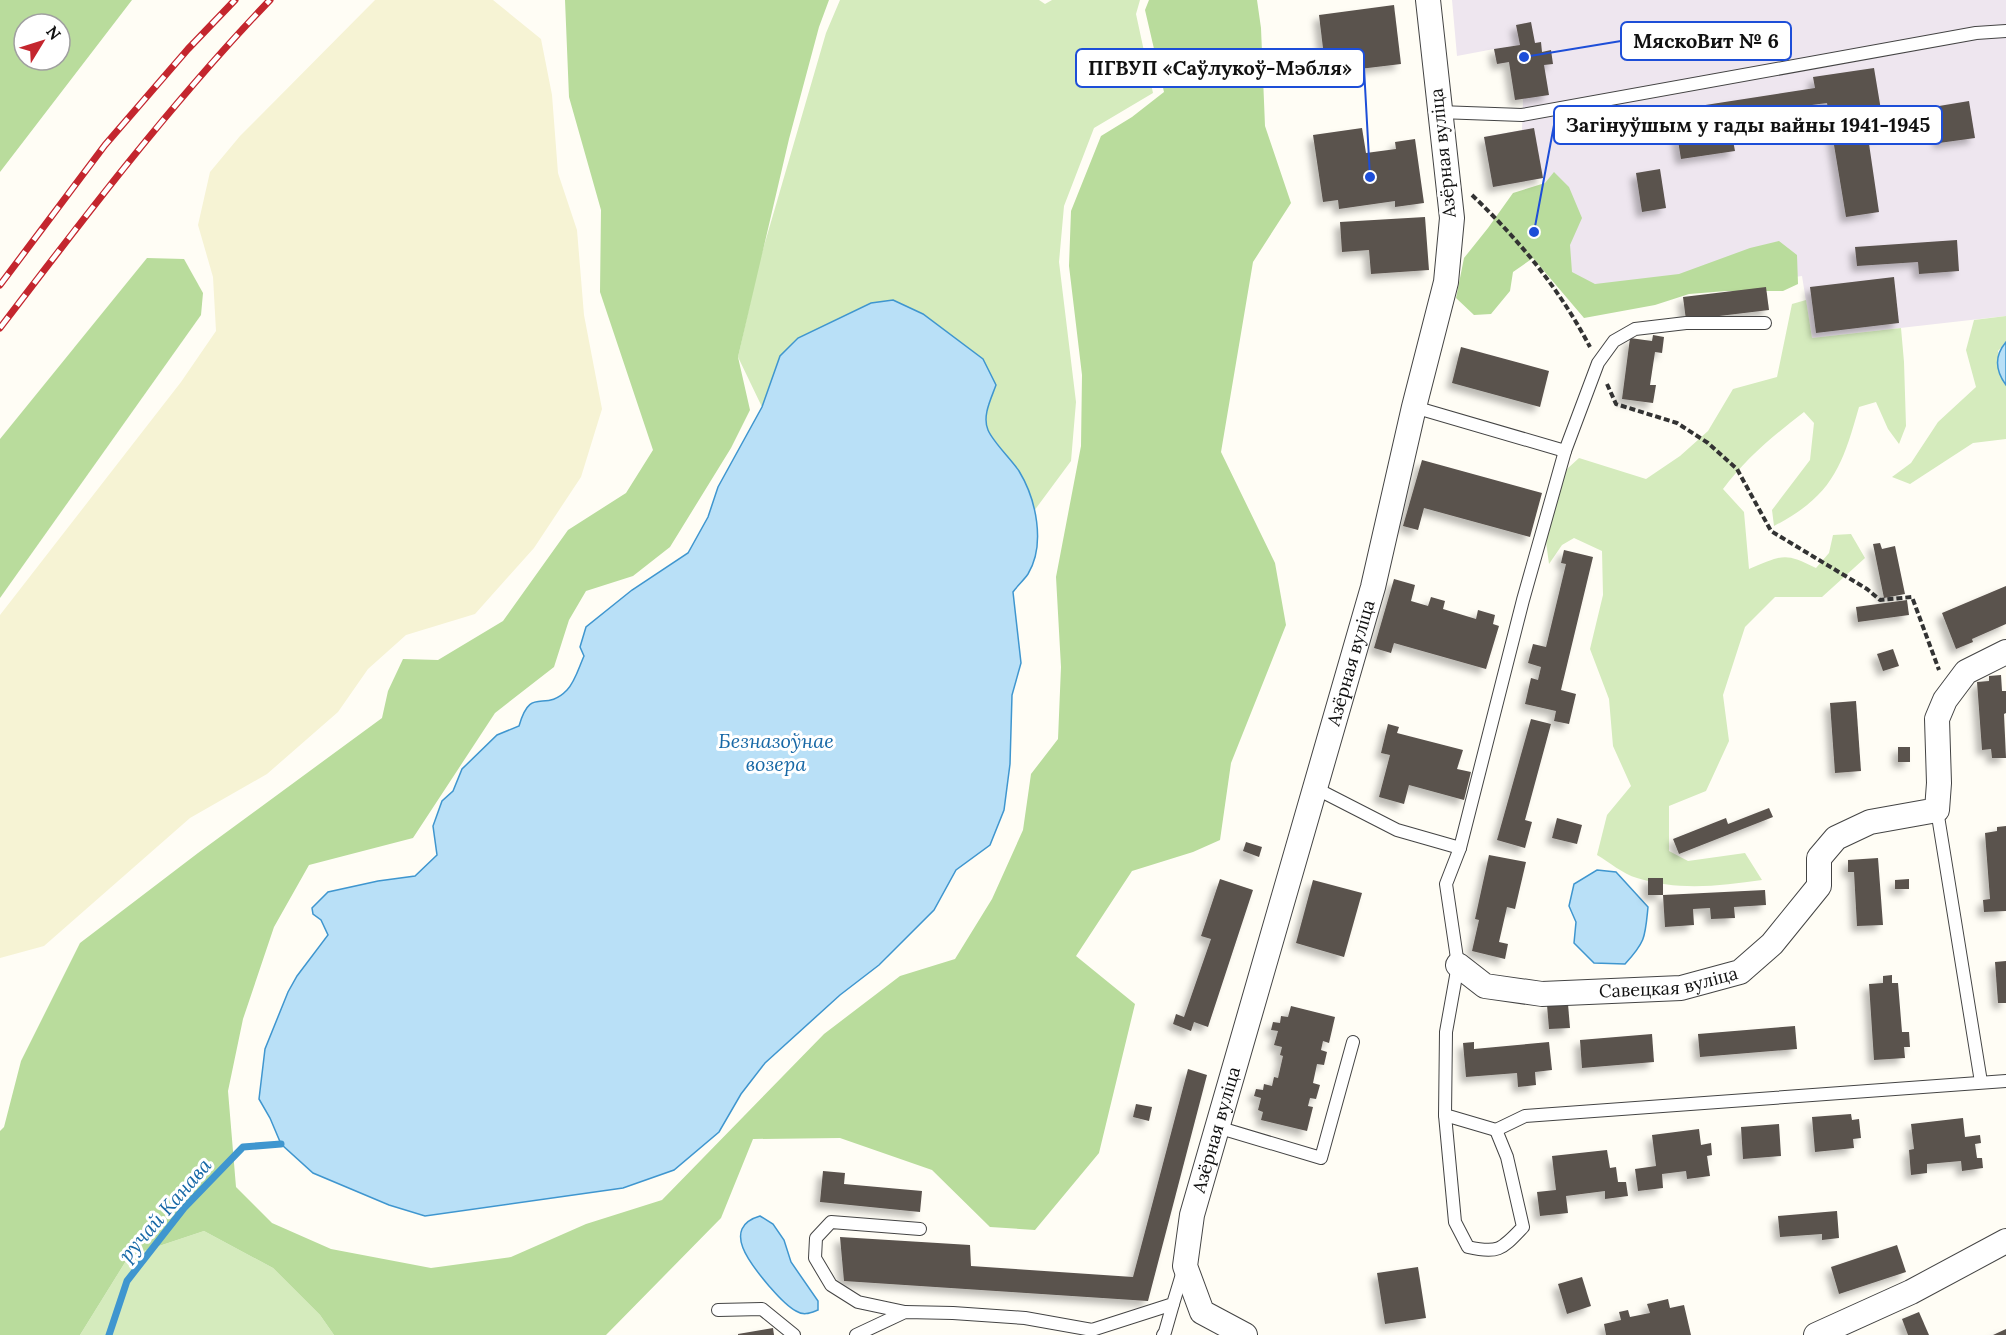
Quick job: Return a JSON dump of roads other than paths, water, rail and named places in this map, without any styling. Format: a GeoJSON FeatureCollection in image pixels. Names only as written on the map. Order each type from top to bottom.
{"type":"FeatureCollection","features":[{"type":"Feature","properties":{"kind":"street","name":"Азёрная вуліца"},"geometry":{"type":"LineString","coordinates":[[1245,1335],[1202,1312],[1185,1266],[1192,1215],[1373,587],[1414,407],[1446,282],[1452,218],[1428,0]]}},
{"type":"Feature","properties":{"kind":"street"},"geometry":{"type":"LineString","coordinates":[[1937,810],[1939,783],[1937,719],[1949,695],[1966,672],[2006,652]]}},
{"type":"Feature","properties":{"kind":"street","name":"Савецкая вуліца"},"geometry":{"type":"LineString","coordinates":[[1458,965],[1485,986],[1542,994],[1681,988],[1740,972],[1772,944],[1819,886],[1819,858],[1836,838],[1870,822],[1937,810]]}},
{"type":"Feature","properties":{"kind":"street"},"geometry":{"type":"LineString","coordinates":[[1816,1335],[1911,1292],[2006,1241]]}},
{"type":"Feature","properties":{"kind":"lane"},"geometry":{"type":"LineString","coordinates":[[1439,112],[1522,115],[1976,33],[2006,31]]}},
{"type":"Feature","properties":{"kind":"lane"},"geometry":{"type":"LineString","coordinates":[[1496,1130],[1507,1157],[1523,1227],[1505,1246],[1487,1251],[1468,1247],[1455,1222],[1446,1116],[1446,1032],[1458,965],[1446,884],[1460,848],[1523,600],[1565,451],[1598,363],[1614,341],[1635,329],[1686,323],[1765,323]]}},
{"type":"Feature","properties":{"kind":"lane"},"geometry":{"type":"LineString","coordinates":[[1414,407],[1565,451]]}},
{"type":"Feature","properties":{"kind":"lane"},"geometry":{"type":"LineString","coordinates":[[1315,788],[1397,830],[1460,848]]}},
{"type":"Feature","properties":{"kind":"lane"},"geometry":{"type":"LineString","coordinates":[[1937,810],[1981,1082]]}},
{"type":"Feature","properties":{"kind":"lane"},"geometry":{"type":"LineString","coordinates":[[1217,1127],[1321,1158],[1353,1042]]}},
{"type":"Feature","properties":{"kind":"lane"},"geometry":{"type":"LineString","coordinates":[[1446,1116],[1496,1130],[1525,1116],[2006,1082]]}},
{"type":"Feature","properties":{"kind":"lane"},"geometry":{"type":"LineString","coordinates":[[920,1229],[831,1222],[816,1238],[815,1258],[831,1286],[858,1302],[905,1312],[1025,1318],[1086,1333],[1173,1304]]}},
{"type":"Feature","properties":{"kind":"lane"},"geometry":{"type":"LineString","coordinates":[[1163,1335],[1185,1266]]}},
{"type":"Feature","properties":{"kind":"lane"},"geometry":{"type":"LineString","coordinates":[[718,1310],[762,1309],[794,1335]]}},
{"type":"Feature","properties":{"kind":"lane"},"geometry":{"type":"LineString","coordinates":[[856,1335],[905,1312]]}},
{"type":"Feature","properties":{"kind":"water","name":"Безназоўнае возера"},"geometry":{"type":"Polygon","coordinates":[[[893,300],[923,314],[983,359],[996,385],[987,413],[986,425],[994,440],[1025,482],[1037,522],[1037,549],[1033,562],[1028,574],[1013,592],[1021,663],[1012,695],[1010,764],[1004,810],[990,845],[956,870],[934,910],[879,965],[840,995],[765,1063],[741,1094],[719,1132],[674,1170],[623,1188],[425,1216],[389,1205],[313,1173],[281,1144],[259,1099],[265,1049],[288,992],[297,976],[328,935],[321,920],[313,914],[312,908],[328,892],[415,876],[437,855],[433,826],[442,801],[453,791],[462,769],[497,735],[519,726],[528,706],[533,702],[559,697],[570,687],[584,656],[580,647],[586,627],[632,590],[688,553],[708,517],[718,487],[762,407],[780,356],[798,338],[871,303],[893,300]]]}},
{"type":"Feature","properties":{"kind":"water"},"geometry":{"type":"Polygon","coordinates":[[[2006,342],[2006,385],[1997,363],[1999,353],[2006,342]]]}},
{"type":"Feature","properties":{"kind":"water"},"geometry":{"type":"Polygon","coordinates":[[[1597,870],[1616,872],[1648,907],[1641,944],[1625,964],[1594,963],[1574,943],[1576,922],[1569,906],[1574,884],[1597,870]]]}},
{"type":"Feature","properties":{"kind":"water"},"geometry":{"type":"Polygon","coordinates":[[[760,1216],[773,1224],[784,1240],[791,1262],[818,1301],[818,1310],[807,1314],[789,1306],[781,1300],[748,1259],[741,1238],[742,1229],[748,1222],[760,1216]]]}},
{"type":"Feature","properties":{"kind":"waterway","name":"ручай Канава"},"geometry":{"type":"LineString","coordinates":[[109,1335],[127,1281],[184,1208],[243,1147],[281,1144]]}},
{"type":"Feature","properties":{"kind":"railway"},"geometry":{"type":"LineString","coordinates":[[0,285],[105,145],[188,49],[235,0]]}},
{"type":"Feature","properties":{"kind":"railway"},"geometry":{"type":"LineString","coordinates":[[0,328],[97,201],[164,119],[270,0]]}},
{"type":"Feature","properties":{"kind":"place","name":"МяскоВит № 6"},"geometry":{"type":"Point","coordinates":[1524,57]}},
{"type":"Feature","properties":{"kind":"place","name":"ПГВУП «Саўлукоў-Мэбля»"},"geometry":{"type":"Point","coordinates":[1370,177]}},
{"type":"Feature","properties":{"kind":"place","name":"Загінуўшым у гады вайны 1941-1945"},"geometry":{"type":"Point","coordinates":[1534,232]}}]}
